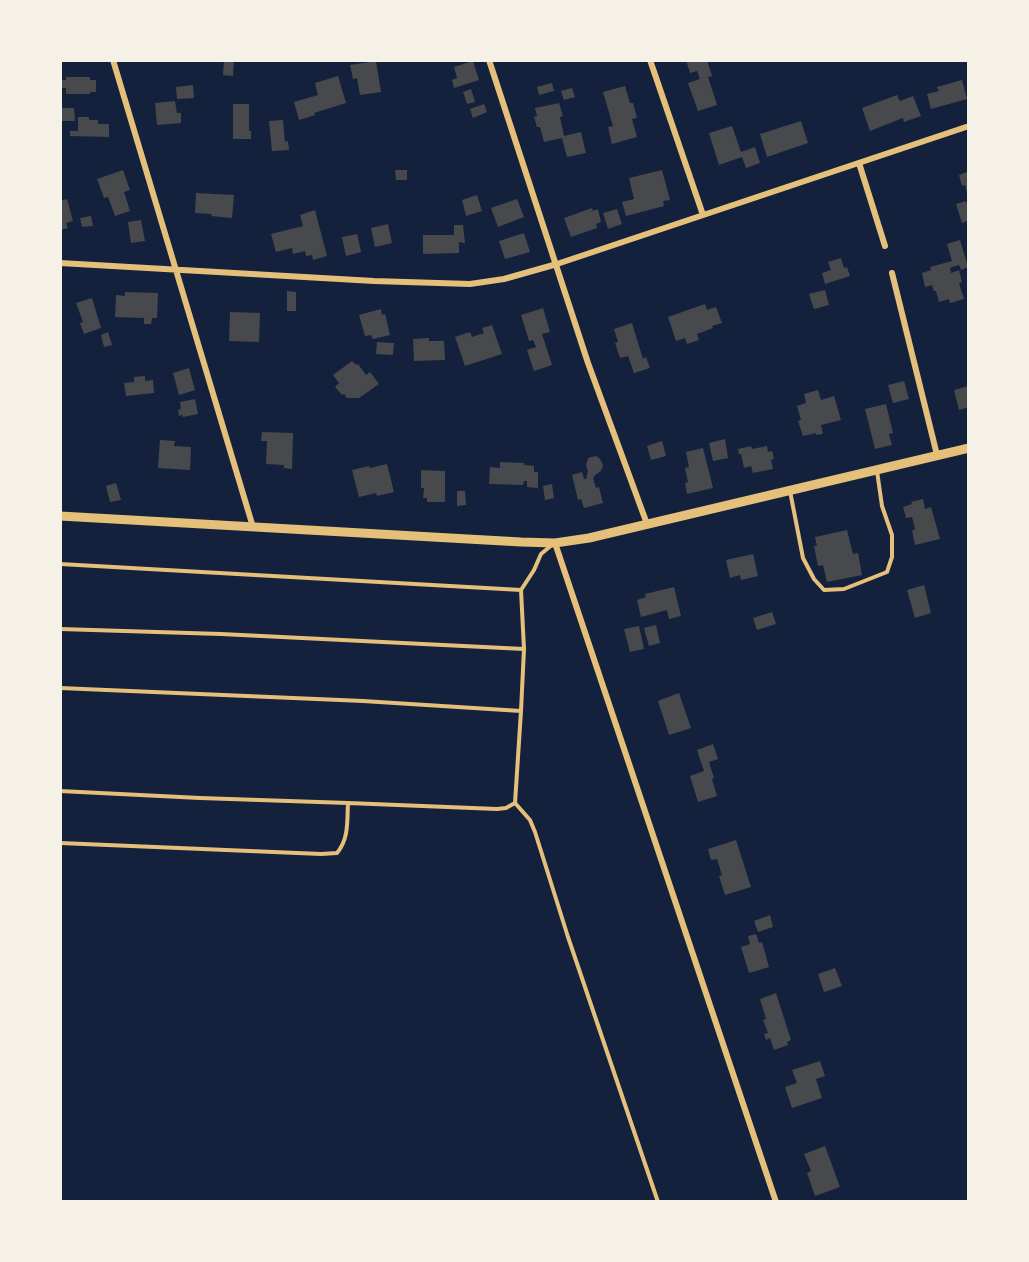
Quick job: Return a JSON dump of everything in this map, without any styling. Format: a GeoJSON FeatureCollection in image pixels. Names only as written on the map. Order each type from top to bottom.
{"type":"FeatureCollection","features":[{"type":"Feature","properties":{"kind":"street"},"geometry":{"type":"LineString","coordinates":[[113,60],[253,527]]}},
{"type":"Feature","properties":{"kind":"street"},"geometry":{"type":"LineString","coordinates":[[489,60],[588,363],[647,524]]}},
{"type":"Feature","properties":{"kind":"street"},"geometry":{"type":"LineString","coordinates":[[650,60],[703,215]]}},
{"type":"Feature","properties":{"kind":"street"},"geometry":{"type":"LineString","coordinates":[[60,263],[375,281],[470,284],[504,279],[557,264],[969,126]]}},
{"type":"Feature","properties":{"kind":"street"},"geometry":{"type":"LineString","coordinates":[[859,163],[885,246]]}},
{"type":"Feature","properties":{"kind":"street"},"geometry":{"type":"LineString","coordinates":[[892,273],[937,455]]}},
{"type":"Feature","properties":{"kind":"street"},"geometry":{"type":"LineString","coordinates":[[60,516],[555,543],[589,538],[969,448]]}},
{"type":"Feature","properties":{"kind":"street"},"geometry":{"type":"LineString","coordinates":[[555,543],[776,1202]]}},
{"type":"Feature","properties":{"kind":"lane"},"geometry":{"type":"LineString","coordinates":[[789,490],[803,558],[814,579],[824,590],[844,589],[887,572],[892,557],[892,535],[882,506],[876,469]]}},
{"type":"Feature","properties":{"kind":"lane"},"geometry":{"type":"LineString","coordinates":[[555,543],[542,554],[521,590],[524,665],[515,803],[530,820],[535,832],[568,937],[658,1202]]}},
{"type":"Feature","properties":{"kind":"lane"},"geometry":{"type":"LineString","coordinates":[[60,564],[521,590]]}},
{"type":"Feature","properties":{"kind":"lane"},"geometry":{"type":"LineString","coordinates":[[60,629],[221,634],[524,649]]}},
{"type":"Feature","properties":{"kind":"lane"},"geometry":{"type":"LineString","coordinates":[[60,688],[363,701],[521,711]]}},
{"type":"Feature","properties":{"kind":"lane"},"geometry":{"type":"LineString","coordinates":[[60,791],[497,809],[506,808],[515,803]]}},
{"type":"Feature","properties":{"kind":"lane"},"geometry":{"type":"LineString","coordinates":[[60,843],[337,853],[346,837],[348,803]]}},
{"type":"Feature","properties":{"kind":"building"},"geometry":{"type":"Polygon","coordinates":[[[224,60],[234,60],[233,76],[223,75],[224,60]]]}},
{"type":"Feature","properties":{"kind":"building"},"geometry":{"type":"Polygon","coordinates":[[[686,60],[707,60],[712,76],[708,77],[717,105],[698,111],[688,83],[700,79],[697,71],[690,73],[686,60]]]}},
{"type":"Feature","properties":{"kind":"building"},"geometry":{"type":"Polygon","coordinates":[[[376,61],[381,92],[360,95],[357,78],[353,79],[350,65],[376,61]]]}},
{"type":"Feature","properties":{"kind":"building"},"geometry":{"type":"Polygon","coordinates":[[[473,61],[479,80],[454,88],[452,80],[457,78],[454,67],[473,61]]]}},
{"type":"Feature","properties":{"kind":"building"},"geometry":{"type":"Polygon","coordinates":[[[338,76],[346,103],[299,120],[294,102],[318,95],[315,83],[338,76]]]}},
{"type":"Feature","properties":{"kind":"building"},"geometry":{"type":"Polygon","coordinates":[[[66,77],[90,77],[90,80],[96,80],[96,92],[66,94],[66,88],[62,88],[62,80],[66,80],[66,77]]]}},
{"type":"Feature","properties":{"kind":"building"},"geometry":{"type":"Polygon","coordinates":[[[962,80],[967,99],[931,109],[927,94],[939,91],[937,87],[962,80]]]}},
{"type":"Feature","properties":{"kind":"building"},"geometry":{"type":"Polygon","coordinates":[[[552,83],[554,91],[539,95],[537,87],[552,83]]]}},
{"type":"Feature","properties":{"kind":"building"},"geometry":{"type":"Polygon","coordinates":[[[193,85],[194,98],[177,99],[176,87],[193,85]]]}},
{"type":"Feature","properties":{"kind":"building"},"geometry":{"type":"Polygon","coordinates":[[[625,86],[637,118],[632,119],[637,137],[612,144],[608,127],[613,126],[603,92],[625,86]]]}},
{"type":"Feature","properties":{"kind":"building"},"geometry":{"type":"Polygon","coordinates":[[[572,88],[575,97],[564,100],[561,91],[572,88]]]}},
{"type":"Feature","properties":{"kind":"building"},"geometry":{"type":"Polygon","coordinates":[[[471,89],[475,102],[467,104],[463,92],[471,89]]]}},
{"type":"Feature","properties":{"kind":"building"},"geometry":{"type":"Polygon","coordinates":[[[897,95],[900,101],[913,96],[921,116],[904,122],[903,118],[870,131],[862,108],[897,95]]]}},
{"type":"Feature","properties":{"kind":"building"},"geometry":{"type":"Polygon","coordinates":[[[175,101],[177,113],[181,113],[181,123],[157,125],[155,103],[175,101]]]}},
{"type":"Feature","properties":{"kind":"building"},"geometry":{"type":"Polygon","coordinates":[[[559,103],[563,116],[560,117],[564,136],[581,132],[586,153],[567,157],[562,138],[544,142],[540,127],[537,127],[534,117],[537,116],[535,108],[559,103]]]}},
{"type":"Feature","properties":{"kind":"building"},"geometry":{"type":"Polygon","coordinates":[[[233,104],[249,104],[251,139],[233,139],[233,104]]]}},
{"type":"Feature","properties":{"kind":"building"},"geometry":{"type":"Polygon","coordinates":[[[484,104],[487,112],[473,118],[470,109],[484,104]]]}},
{"type":"Feature","properties":{"kind":"building"},"geometry":{"type":"Polygon","coordinates":[[[61,108],[74,108],[75,121],[61,121],[61,108]]]}},
{"type":"Feature","properties":{"kind":"building"},"geometry":{"type":"Polygon","coordinates":[[[78,117],[98,120],[98,124],[109,124],[109,137],[70,136],[70,131],[78,131],[78,117]]]}},
{"type":"Feature","properties":{"kind":"building"},"geometry":{"type":"Polygon","coordinates":[[[283,120],[285,142],[288,141],[289,150],[272,151],[269,121],[283,120]]]}},
{"type":"Feature","properties":{"kind":"building"},"geometry":{"type":"Polygon","coordinates":[[[801,121],[808,143],[767,157],[760,134],[801,121]]]}},
{"type":"Feature","properties":{"kind":"building"},"geometry":{"type":"Polygon","coordinates":[[[732,126],[741,152],[755,147],[760,163],[746,168],[742,157],[719,165],[709,133],[732,126]]]}},
{"type":"Feature","properties":{"kind":"building"},"geometry":{"type":"Polygon","coordinates":[[[969,169],[968,197],[959,175],[967,172],[969,169]]]}},
{"type":"Feature","properties":{"kind":"building"},"geometry":{"type":"Polygon","coordinates":[[[123,170],[130,190],[124,192],[130,211],[115,216],[108,197],[104,198],[97,179],[123,170]]]}},
{"type":"Feature","properties":{"kind":"building"},"geometry":{"type":"Polygon","coordinates":[[[395,170],[407,170],[407,180],[396,180],[395,170]]]}},
{"type":"Feature","properties":{"kind":"building"},"geometry":{"type":"Polygon","coordinates":[[[662,170],[670,200],[663,201],[664,206],[626,216],[622,202],[634,199],[629,178],[662,170]]]}},
{"type":"Feature","properties":{"kind":"building"},"geometry":{"type":"Polygon","coordinates":[[[196,193],[234,195],[232,218],[195,213],[196,193]]]}},
{"type":"Feature","properties":{"kind":"building"},"geometry":{"type":"Polygon","coordinates":[[[477,195],[482,211],[466,216],[462,200],[477,195]]]}},
{"type":"Feature","properties":{"kind":"building"},"geometry":{"type":"Polygon","coordinates":[[[67,199],[73,221],[66,223],[68,228],[60,230],[60,201],[67,199]]]}},
{"type":"Feature","properties":{"kind":"building"},"geometry":{"type":"Polygon","coordinates":[[[517,199],[524,217],[498,227],[491,208],[517,199]]]}},
{"type":"Feature","properties":{"kind":"building"},"geometry":{"type":"Polygon","coordinates":[[[966,201],[969,220],[962,223],[956,204],[966,201]]]}},
{"type":"Feature","properties":{"kind":"building"},"geometry":{"type":"Polygon","coordinates":[[[592,208],[593,211],[598,209],[601,222],[596,224],[597,228],[571,237],[564,218],[592,208]]]}},
{"type":"Feature","properties":{"kind":"building"},"geometry":{"type":"Polygon","coordinates":[[[617,209],[622,224],[608,229],[603,213],[617,209]]]}},
{"type":"Feature","properties":{"kind":"building"},"geometry":{"type":"Polygon","coordinates":[[[315,210],[327,256],[313,260],[312,255],[306,256],[305,251],[293,254],[292,248],[276,252],[271,234],[303,226],[300,215],[315,210]]]}},
{"type":"Feature","properties":{"kind":"building"},"geometry":{"type":"Polygon","coordinates":[[[91,216],[93,226],[82,227],[80,218],[91,216]]]}},
{"type":"Feature","properties":{"kind":"building"},"geometry":{"type":"Polygon","coordinates":[[[141,220],[145,241],[131,243],[128,222],[141,220]]]}},
{"type":"Feature","properties":{"kind":"building"},"geometry":{"type":"Polygon","coordinates":[[[388,224],[392,243],[375,247],[371,228],[388,224]]]}},
{"type":"Feature","properties":{"kind":"building"},"geometry":{"type":"Polygon","coordinates":[[[454,225],[463,225],[465,243],[459,242],[459,253],[423,254],[423,235],[454,235],[454,225]]]}},
{"type":"Feature","properties":{"kind":"building"},"geometry":{"type":"Polygon","coordinates":[[[524,233],[530,252],[505,259],[499,241],[524,233]]]}},
{"type":"Feature","properties":{"kind":"building"},"geometry":{"type":"Polygon","coordinates":[[[357,234],[361,252],[346,256],[342,237],[357,234]]]}},
{"type":"Feature","properties":{"kind":"building"},"geometry":{"type":"Polygon","coordinates":[[[960,240],[968,267],[961,270],[959,265],[950,268],[951,273],[959,270],[962,282],[959,283],[964,299],[950,303],[949,299],[939,302],[932,285],[925,287],[922,273],[931,270],[930,267],[952,261],[947,244],[960,240]]]}},
{"type":"Feature","properties":{"kind":"building"},"geometry":{"type":"Polygon","coordinates":[[[841,258],[850,276],[825,284],[822,273],[831,270],[828,262],[841,258]]]}},
{"type":"Feature","properties":{"kind":"building"},"geometry":{"type":"Polygon","coordinates":[[[825,290],[829,305],[814,309],[809,294],[825,290]]]}},
{"type":"Feature","properties":{"kind":"building"},"geometry":{"type":"Polygon","coordinates":[[[287,291],[296,292],[296,311],[287,311],[287,291]]]}},
{"type":"Feature","properties":{"kind":"building"},"geometry":{"type":"Polygon","coordinates":[[[125,292],[158,293],[157,318],[152,318],[151,324],[144,324],[144,318],[115,317],[116,295],[125,296],[125,292]]]}},
{"type":"Feature","properties":{"kind":"building"},"geometry":{"type":"Polygon","coordinates":[[[92,298],[101,328],[84,334],[80,323],[83,322],[76,303],[92,298]]]}},
{"type":"Feature","properties":{"kind":"building"},"geometry":{"type":"Polygon","coordinates":[[[705,304],[707,310],[716,307],[722,323],[697,334],[699,340],[687,344],[685,338],[676,341],[668,317],[705,304]]]}},
{"type":"Feature","properties":{"kind":"building"},"geometry":{"type":"Polygon","coordinates":[[[543,308],[550,332],[542,334],[552,365],[534,371],[527,350],[536,347],[533,340],[529,341],[521,315],[543,308]]]}},
{"type":"Feature","properties":{"kind":"building"},"geometry":{"type":"Polygon","coordinates":[[[381,309],[382,315],[385,314],[390,335],[373,339],[371,335],[365,336],[359,315],[381,309]]]}},
{"type":"Feature","properties":{"kind":"building"},"geometry":{"type":"Polygon","coordinates":[[[230,312],[260,313],[259,342],[229,341],[230,312]]]}},
{"type":"Feature","properties":{"kind":"building"},"geometry":{"type":"Polygon","coordinates":[[[632,323],[643,359],[646,357],[650,368],[634,373],[628,356],[620,358],[615,343],[618,342],[614,329],[632,323]]]}},
{"type":"Feature","properties":{"kind":"building"},"geometry":{"type":"Polygon","coordinates":[[[492,325],[502,354],[465,366],[455,337],[470,332],[472,337],[484,333],[482,328],[492,325]]]}},
{"type":"Feature","properties":{"kind":"building"},"geometry":{"type":"Polygon","coordinates":[[[108,332],[112,345],[104,347],[101,335],[108,332]]]}},
{"type":"Feature","properties":{"kind":"building"},"geometry":{"type":"Polygon","coordinates":[[[429,338],[429,341],[444,341],[445,360],[414,361],[413,339],[429,338]]]}},
{"type":"Feature","properties":{"kind":"building"},"geometry":{"type":"Polygon","coordinates":[[[377,342],[394,343],[393,355],[376,354],[377,342]]]}},
{"type":"Feature","properties":{"kind":"building"},"geometry":{"type":"Polygon","coordinates":[[[352,361],[358,364],[366,375],[370,372],[379,384],[359,398],[347,398],[335,387],[339,383],[333,375],[352,361]]]}},
{"type":"Feature","properties":{"kind":"building"},"geometry":{"type":"Polygon","coordinates":[[[189,368],[195,390],[179,395],[173,373],[189,368]]]}},
{"type":"Feature","properties":{"kind":"building"},"geometry":{"type":"Polygon","coordinates":[[[145,376],[145,381],[153,380],[154,393],[126,396],[124,383],[134,382],[134,377],[145,376]]]}},
{"type":"Feature","properties":{"kind":"building"},"geometry":{"type":"Polygon","coordinates":[[[904,381],[909,399],[893,403],[888,385],[904,381]]]}},
{"type":"Feature","properties":{"kind":"building"},"geometry":{"type":"Polygon","coordinates":[[[969,386],[969,407],[959,410],[954,390],[969,386]]]}},
{"type":"Feature","properties":{"kind":"building"},"geometry":{"type":"Polygon","coordinates":[[[818,390],[821,400],[834,396],[841,420],[821,425],[823,434],[803,436],[798,421],[801,420],[797,406],[806,403],[804,394],[818,390]]]}},
{"type":"Feature","properties":{"kind":"building"},"geometry":{"type":"Polygon","coordinates":[[[195,399],[198,414],[179,416],[180,402],[195,399]]]}},
{"type":"Feature","properties":{"kind":"building"},"geometry":{"type":"Polygon","coordinates":[[[886,404],[893,433],[889,434],[892,445],[875,449],[865,409],[886,404]]]}},
{"type":"Feature","properties":{"kind":"building"},"geometry":{"type":"Polygon","coordinates":[[[262,432],[293,433],[292,469],[284,468],[284,465],[266,464],[267,441],[261,441],[262,432]]]}},
{"type":"Feature","properties":{"kind":"building"},"geometry":{"type":"Polygon","coordinates":[[[725,439],[728,458],[713,461],[709,443],[725,439]]]}},
{"type":"Feature","properties":{"kind":"building"},"geometry":{"type":"Polygon","coordinates":[[[160,440],[175,441],[174,446],[191,447],[190,470],[158,468],[160,440]]]}},
{"type":"Feature","properties":{"kind":"building"},"geometry":{"type":"Polygon","coordinates":[[[662,441],[666,456],[651,460],[647,446],[662,441]]]}},
{"type":"Feature","properties":{"kind":"building"},"geometry":{"type":"Polygon","coordinates":[[[751,446],[752,449],[767,446],[768,452],[772,451],[773,469],[753,473],[751,466],[744,468],[738,449],[751,446]]]}},
{"type":"Feature","properties":{"kind":"building"},"geometry":{"type":"Polygon","coordinates":[[[703,448],[713,488],[687,494],[685,483],[688,482],[685,468],[689,467],[686,452],[703,448]]]}},
{"type":"Feature","properties":{"kind":"building"},"geometry":{"type":"Polygon","coordinates":[[[596,456],[603,465],[601,471],[593,478],[596,488],[599,487],[603,503],[584,508],[581,499],[578,500],[572,475],[582,472],[586,479],[588,458],[596,456]]]}},
{"type":"Feature","properties":{"kind":"building"},"geometry":{"type":"Polygon","coordinates":[[[500,462],[524,463],[524,465],[534,466],[534,472],[538,472],[538,488],[527,487],[527,481],[524,481],[523,485],[489,484],[490,467],[500,468],[500,462]]]}},
{"type":"Feature","properties":{"kind":"building"},"geometry":{"type":"Polygon","coordinates":[[[387,464],[394,492],[359,497],[352,470],[387,464]]]}},
{"type":"Feature","properties":{"kind":"building"},"geometry":{"type":"Polygon","coordinates":[[[421,470],[445,471],[445,502],[427,502],[427,498],[423,498],[421,470]]]}},
{"type":"Feature","properties":{"kind":"building"},"geometry":{"type":"Polygon","coordinates":[[[116,483],[121,500],[110,502],[106,486],[116,483]]]}},
{"type":"Feature","properties":{"kind":"building"},"geometry":{"type":"Polygon","coordinates":[[[552,484],[554,498],[545,500],[543,486],[552,484]]]}},
{"type":"Feature","properties":{"kind":"building"},"geometry":{"type":"Polygon","coordinates":[[[457,491],[465,491],[466,505],[457,506],[457,491]]]}},
{"type":"Feature","properties":{"kind":"building"},"geometry":{"type":"Polygon","coordinates":[[[923,499],[925,509],[931,507],[940,539],[915,545],[912,517],[906,518],[903,507],[923,499]]]}},
{"type":"Feature","properties":{"kind":"building"},"geometry":{"type":"Polygon","coordinates":[[[847,530],[853,554],[858,553],[862,575],[827,582],[823,565],[818,566],[814,546],[817,546],[815,537],[847,530]]]}},
{"type":"Feature","properties":{"kind":"building"},"geometry":{"type":"Polygon","coordinates":[[[753,554],[758,576],[741,580],[740,575],[730,578],[726,560],[753,554]]]}},
{"type":"Feature","properties":{"kind":"building"},"geometry":{"type":"Polygon","coordinates":[[[924,585],[931,613],[915,618],[907,590],[924,585]]]}},
{"type":"Feature","properties":{"kind":"building"},"geometry":{"type":"Polygon","coordinates":[[[674,587],[681,616],[669,619],[667,610],[641,617],[637,600],[646,597],[645,594],[674,587]]]}},
{"type":"Feature","properties":{"kind":"building"},"geometry":{"type":"Polygon","coordinates":[[[772,612],[776,624],[757,630],[753,618],[772,612]]]}},
{"type":"Feature","properties":{"kind":"building"},"geometry":{"type":"Polygon","coordinates":[[[656,625],[660,643],[649,646],[644,628],[656,625]]]}},
{"type":"Feature","properties":{"kind":"building"},"geometry":{"type":"Polygon","coordinates":[[[639,626],[644,649],[630,652],[624,629],[639,626]]]}},
{"type":"Feature","properties":{"kind":"building"},"geometry":{"type":"Polygon","coordinates":[[[679,693],[691,728],[669,735],[658,701],[679,693]]]}},
{"type":"Feature","properties":{"kind":"building"},"geometry":{"type":"Polygon","coordinates":[[[713,744],[718,759],[709,762],[717,796],[698,802],[690,776],[704,771],[697,750],[713,744]]]}},
{"type":"Feature","properties":{"kind":"building"},"geometry":{"type":"Polygon","coordinates":[[[736,840],[751,887],[725,895],[717,859],[711,860],[708,849],[736,840]]]}},
{"type":"Feature","properties":{"kind":"building"},"geometry":{"type":"Polygon","coordinates":[[[770,915],[773,927],[758,932],[754,921],[770,915]]]}},
{"type":"Feature","properties":{"kind":"building"},"geometry":{"type":"Polygon","coordinates":[[[756,934],[759,943],[762,942],[769,967],[749,973],[741,947],[750,944],[748,936],[756,934]]]}},
{"type":"Feature","properties":{"kind":"building"},"geometry":{"type":"Polygon","coordinates":[[[835,968],[842,986],[824,992],[818,974],[835,968]]]}},
{"type":"Feature","properties":{"kind":"building"},"geometry":{"type":"Polygon","coordinates":[[[776,993],[791,1040],[787,1042],[788,1045],[774,1050],[770,1038],[766,1040],[764,1034],[768,1033],[763,1020],[766,1019],[760,999],[776,993]]]}},
{"type":"Feature","properties":{"kind":"building"},"geometry":{"type":"Polygon","coordinates":[[[820,1061],[825,1076],[816,1079],[822,1098],[792,1108],[785,1087],[797,1083],[792,1070],[820,1061]]]}},
{"type":"Feature","properties":{"kind":"building"},"geometry":{"type":"Polygon","coordinates":[[[825,1146],[840,1187],[815,1196],[807,1173],[811,1171],[804,1154],[825,1146]]]}}]}
